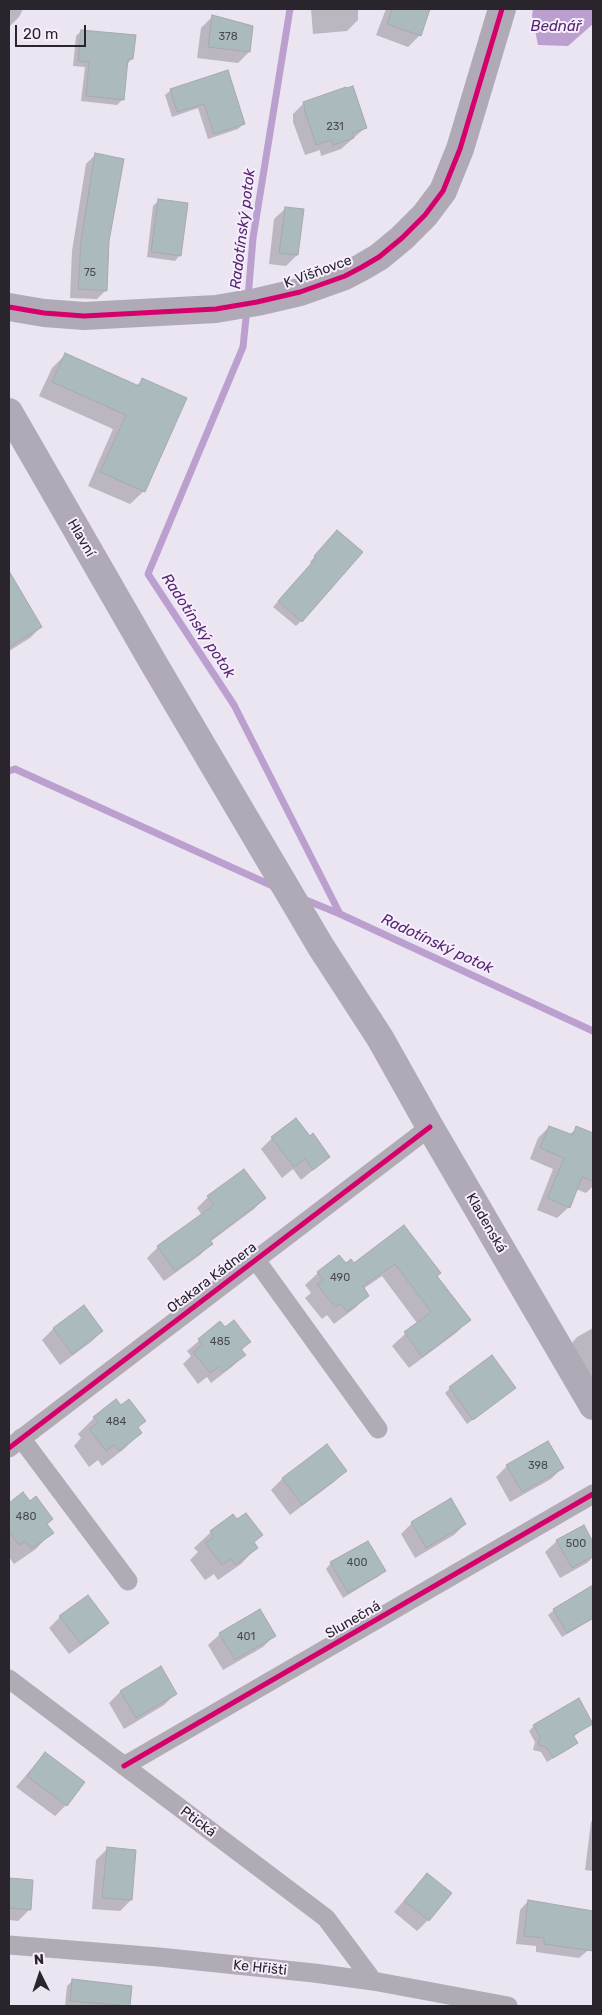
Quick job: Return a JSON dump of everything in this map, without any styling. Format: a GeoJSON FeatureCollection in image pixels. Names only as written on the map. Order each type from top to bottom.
{"type":"FeatureCollection","features":[{"type":"Feature","properties":{"kind":"main road","name":"K Višňovce"},"geometry":{"type":"LineString","coordinates":[[9,307],[44,313],[84,316],[216,309],[300,292],[362,268],[402,238],[425,215],[443,191],[460,149],[502,9]]}},
{"type":"Feature","properties":{"kind":"main road","name":"Hlavní"},"geometry":{"type":"LineString","coordinates":[[9,412],[154,664],[321,946],[380,1038]]}},
{"type":"Feature","properties":{"kind":"main road","name":"Kladenská"},"geometry":{"type":"LineString","coordinates":[[380,1038],[593,1406]]}},
{"type":"Feature","properties":{"kind":"street","name":"Otakara Kádnera"},"geometry":{"type":"LineString","coordinates":[[128,1581],[15,1443],[430,1127]]}},
{"type":"Feature","properties":{"kind":"street","name":"Otakara Kádnera"},"geometry":{"type":"LineString","coordinates":[[256,1260],[378,1429]]}},
{"type":"Feature","properties":{"kind":"street","name":"Slunečná"},"geometry":{"type":"LineString","coordinates":[[124,1766],[593,1494]]}},
{"type":"Feature","properties":{"kind":"street","name":"Ptická"},"geometry":{"type":"LineString","coordinates":[[9,1679],[326,1918],[373,1981]]}},
{"type":"Feature","properties":{"kind":"street","name":"Ke Hřišti"},"geometry":{"type":"LineString","coordinates":[[9,1945],[159,1957],[373,1981],[508,2006]]}},
{"type":"Feature","properties":{"kind":"water","name":"Bednář"},"geometry":{"type":"Polygon","coordinates":[[[533,9],[593,9],[593,24],[568,46],[538,45],[532,16],[533,9]]]}},
{"type":"Feature","properties":{"kind":"building"},"geometry":{"type":"Polygon","coordinates":[[[392,9],[430,9],[421,36],[387,24],[392,9]]]}},
{"type":"Feature","properties":{"kind":"building"},"geometry":{"type":"Polygon","coordinates":[[[212,15],[253,26],[250,52],[208,47],[212,15]]]}},
{"type":"Feature","properties":{"kind":"building"},"geometry":{"type":"Polygon","coordinates":[[[81,30],[136,35],[133,59],[128,59],[124,100],[86,96],[89,62],[78,61],[81,30]]]}},
{"type":"Feature","properties":{"kind":"building"},"geometry":{"type":"Polygon","coordinates":[[[228,70],[245,124],[214,134],[204,104],[177,112],[170,89],[228,70]]]}},
{"type":"Feature","properties":{"kind":"building"},"geometry":{"type":"Polygon","coordinates":[[[353,86],[367,128],[352,133],[354,138],[333,145],[331,140],[316,145],[303,102],[353,86]]]}},
{"type":"Feature","properties":{"kind":"building"},"geometry":{"type":"Polygon","coordinates":[[[95,153],[124,159],[109,241],[107,291],[78,289],[81,241],[95,153]]]}},
{"type":"Feature","properties":{"kind":"building"},"geometry":{"type":"Polygon","coordinates":[[[158,199],[188,203],[181,256],[151,252],[158,199]]]}},
{"type":"Feature","properties":{"kind":"building"},"geometry":{"type":"Polygon","coordinates":[[[285,207],[304,209],[298,255],[279,253],[285,207]]]}},
{"type":"Feature","properties":{"kind":"building"},"geometry":{"type":"Polygon","coordinates":[[[65,353],[139,386],[142,378],[187,398],[145,492],[100,472],[126,415],[52,382],[65,353]]]}},
{"type":"Feature","properties":{"kind":"building"},"geometry":{"type":"Polygon","coordinates":[[[337,530],[363,552],[302,622],[278,601],[316,558],[314,556],[337,530]]]}},
{"type":"Feature","properties":{"kind":"building"},"geometry":{"type":"Polygon","coordinates":[[[9,571],[42,627],[9,647],[9,571]]]}},
{"type":"Feature","properties":{"kind":"building"},"geometry":{"type":"Polygon","coordinates":[[[296,1118],[310,1136],[313,1133],[330,1157],[313,1170],[305,1159],[294,1167],[271,1137],[296,1118]]]}},
{"type":"Feature","properties":{"kind":"building"},"geometry":{"type":"Polygon","coordinates":[[[549,1126],[573,1135],[576,1126],[593,1133],[593,1181],[582,1177],[570,1208],[547,1198],[564,1158],[540,1148],[549,1126]]]}},
{"type":"Feature","properties":{"kind":"building"},"geometry":{"type":"Polygon","coordinates":[[[244,1169],[266,1198],[210,1240],[213,1244],[175,1271],[157,1246],[214,1205],[207,1196],[244,1169]]]}},
{"type":"Feature","properties":{"kind":"building"},"geometry":{"type":"Polygon","coordinates":[[[404,1225],[441,1273],[437,1276],[471,1320],[422,1357],[404,1332],[431,1312],[395,1264],[363,1286],[369,1296],[347,1312],[340,1304],[335,1307],[317,1284],[323,1280],[317,1272],[339,1255],[346,1263],[351,1259],[354,1263],[404,1225]]]}},
{"type":"Feature","properties":{"kind":"building"},"geometry":{"type":"Polygon","coordinates":[[[84,1305],[103,1331],[72,1354],[53,1328],[84,1305]]]}},
{"type":"Feature","properties":{"kind":"building"},"geometry":{"type":"Polygon","coordinates":[[[234,1320],[251,1342],[241,1349],[246,1355],[223,1372],[219,1367],[210,1373],[193,1352],[202,1345],[198,1339],[220,1321],[225,1327],[234,1320]]]}},
{"type":"Feature","properties":{"kind":"building"},"geometry":{"type":"Polygon","coordinates":[[[492,1355],[516,1388],[473,1420],[449,1387],[492,1355]]]}},
{"type":"Feature","properties":{"kind":"building"},"geometry":{"type":"Polygon","coordinates":[[[116,1399],[121,1405],[129,1399],[146,1421],[138,1427],[142,1433],[119,1451],[114,1445],[106,1451],[89,1429],[98,1423],[93,1417],[116,1399]]]}},
{"type":"Feature","properties":{"kind":"building"},"geometry":{"type":"Polygon","coordinates":[[[548,1441],[564,1468],[522,1492],[506,1465],[548,1441]]]}},
{"type":"Feature","properties":{"kind":"building"},"geometry":{"type":"Polygon","coordinates":[[[327,1444],[347,1471],[302,1505],[282,1478],[327,1444]]]}},
{"type":"Feature","properties":{"kind":"building"},"geometry":{"type":"Polygon","coordinates":[[[23,1492],[30,1501],[36,1496],[53,1519],[47,1524],[54,1533],[31,1549],[25,1541],[19,1545],[9,1532],[9,1503],[23,1492]]]}},
{"type":"Feature","properties":{"kind":"building"},"geometry":{"type":"Polygon","coordinates":[[[451,1498],[466,1524],[426,1548],[411,1522],[451,1498]]]}},
{"type":"Feature","properties":{"kind":"building"},"geometry":{"type":"Polygon","coordinates":[[[246,1513],[263,1535],[254,1542],[258,1548],[235,1565],[231,1559],[222,1565],[205,1543],[214,1537],[210,1531],[233,1514],[237,1519],[246,1513]]]}},
{"type":"Feature","properties":{"kind":"building"},"geometry":{"type":"Polygon","coordinates":[[[584,1525],[593,1542],[593,1556],[572,1568],[556,1540],[584,1525]]]}},
{"type":"Feature","properties":{"kind":"building"},"geometry":{"type":"Polygon","coordinates":[[[368,1541],[386,1571],[348,1593],[330,1562],[368,1541]]]}},
{"type":"Feature","properties":{"kind":"building"},"geometry":{"type":"Polygon","coordinates":[[[593,1585],[593,1618],[567,1633],[553,1609],[593,1585]]]}},
{"type":"Feature","properties":{"kind":"building"},"geometry":{"type":"Polygon","coordinates":[[[88,1595],[109,1623],[81,1644],[59,1616],[88,1595]]]}},
{"type":"Feature","properties":{"kind":"building"},"geometry":{"type":"Polygon","coordinates":[[[260,1609],[276,1636],[235,1660],[219,1633],[260,1609]]]}},
{"type":"Feature","properties":{"kind":"building"},"geometry":{"type":"Polygon","coordinates":[[[161,1666],[177,1694],[136,1718],[120,1691],[161,1666]]]}},
{"type":"Feature","properties":{"kind":"building"},"geometry":{"type":"Polygon","coordinates":[[[579,1698],[593,1724],[573,1735],[578,1743],[553,1758],[546,1747],[538,1745],[540,1736],[533,1725],[579,1698]]]}},
{"type":"Feature","properties":{"kind":"building"},"geometry":{"type":"Polygon","coordinates":[[[45,1752],[85,1782],[67,1806],[27,1776],[45,1752]]]}},
{"type":"Feature","properties":{"kind":"building"},"geometry":{"type":"Polygon","coordinates":[[[107,1847],[136,1850],[132,1900],[102,1898],[107,1847]]]}},
{"type":"Feature","properties":{"kind":"building"},"geometry":{"type":"Polygon","coordinates":[[[427,1873],[452,1893],[429,1921],[404,1901],[427,1873]]]}},
{"type":"Feature","properties":{"kind":"building"},"geometry":{"type":"Polygon","coordinates":[[[9,1878],[33,1880],[31,1910],[9,1908],[9,1878]]]}},
{"type":"Feature","properties":{"kind":"building"},"geometry":{"type":"Polygon","coordinates":[[[528,1900],[593,1911],[593,1951],[544,1944],[544,1938],[524,1936],[528,1900]]]}},
{"type":"Feature","properties":{"kind":"building"},"geometry":{"type":"Polygon","coordinates":[[[72,1979],[132,1986],[130,2006],[70,2001],[72,1979]]]}},
{"type":"Feature","properties":{"kind":"waterway","name":"Radotínský potok"},"geometry":{"type":"LineString","coordinates":[[248,298],[253,238],[290,9]]}},
{"type":"Feature","properties":{"kind":"waterway","name":"Radotínský potok"},"geometry":{"type":"LineString","coordinates":[[247,308],[243,347],[148,574],[234,705],[340,914],[593,1031]]}},
{"type":"Feature","properties":{"kind":"waterway"},"geometry":{"type":"LineString","coordinates":[[9,771],[15,769],[275,887]]}},
{"type":"Feature","properties":{"kind":"waterway"},"geometry":{"type":"LineString","coordinates":[[301,898],[340,914]]}},
{"type":"Feature","properties":{"kind":"cycle path"},"geometry":{"type":"LineString","coordinates":[[9,307],[44,313],[84,316],[216,309],[300,292],[345,276],[379,257],[425,215],[443,191],[460,149],[502,9]]}},
{"type":"Feature","properties":{"kind":"cycle path"},"geometry":{"type":"LineString","coordinates":[[9,1448],[430,1127]]}},
{"type":"Feature","properties":{"kind":"cycle path"},"geometry":{"type":"LineString","coordinates":[[124,1766],[593,1494]]}}]}
